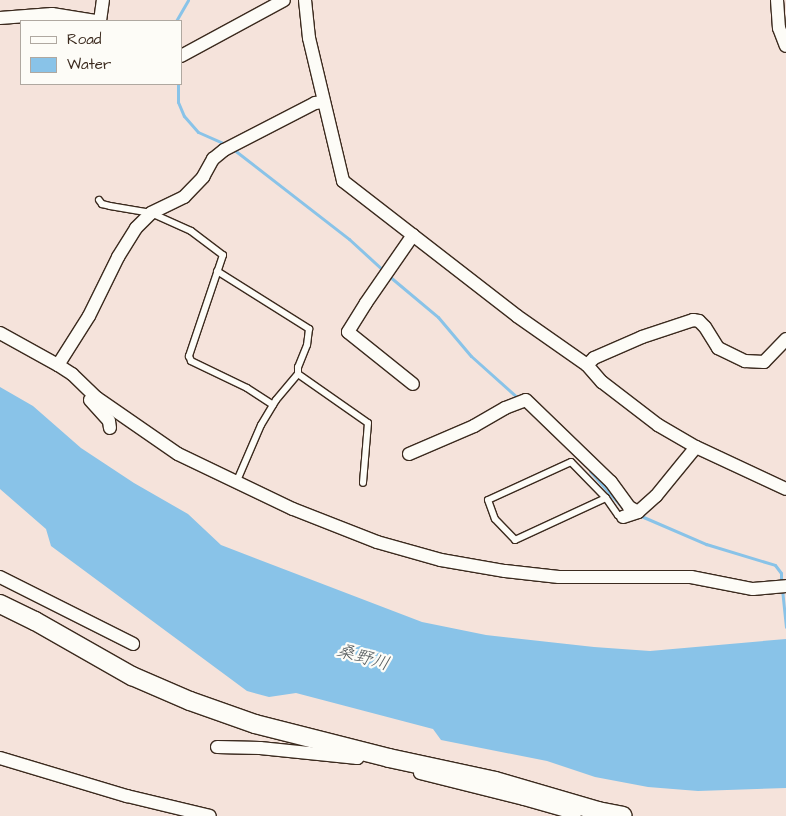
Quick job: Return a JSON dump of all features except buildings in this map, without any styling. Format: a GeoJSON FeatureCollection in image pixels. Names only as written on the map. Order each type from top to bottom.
{"type":"FeatureCollection","features":[{"type":"Feature","properties":{"kind":"street"},"geometry":{"type":"LineString","coordinates":[[100,20],[103,0]]}},
{"type":"Feature","properties":{"kind":"street"},"geometry":{"type":"LineString","coordinates":[[182,55],[284,0]]}},
{"type":"Feature","properties":{"kind":"street"},"geometry":{"type":"LineString","coordinates":[[305,0],[310,38],[323,102],[343,181],[517,316],[586,365],[602,382],[658,425],[696,447],[786,489]]}},
{"type":"Feature","properties":{"kind":"street"},"geometry":{"type":"LineString","coordinates":[[777,0],[779,28],[786,46]]}},
{"type":"Feature","properties":{"kind":"street"},"geometry":{"type":"LineString","coordinates":[[0,18],[52,14],[89,20]]}},
{"type":"Feature","properties":{"kind":"street"},"geometry":{"type":"LineString","coordinates":[[58,365],[89,316],[118,257],[136,228],[151,213],[184,197],[203,177],[213,159],[224,150],[314,103],[323,102]]}},
{"type":"Feature","properties":{"kind":"street"},"geometry":{"type":"LineString","coordinates":[[413,235],[348,332],[413,384]]}},
{"type":"Feature","properties":{"kind":"street"},"geometry":{"type":"LineString","coordinates":[[586,365],[594,358],[642,337],[693,320],[699,321],[705,327],[718,348],[745,361],[764,362],[786,339]]}},
{"type":"Feature","properties":{"kind":"street"},"geometry":{"type":"LineString","coordinates":[[0,333],[72,374],[96,398],[178,454],[236,483],[321,521],[377,542],[441,560],[505,571],[559,577],[691,577],[753,589],[786,586]]}},
{"type":"Feature","properties":{"kind":"street"},"geometry":{"type":"LineString","coordinates":[[58,365],[109,421],[110,428]]}},
{"type":"Feature","properties":{"kind":"street"},"geometry":{"type":"LineString","coordinates":[[409,454],[474,426],[505,408],[526,400],[611,482],[629,508],[638,512]]}},
{"type":"Feature","properties":{"kind":"street"},"geometry":{"type":"LineString","coordinates":[[623,517],[638,512],[656,496],[696,447]]}},
{"type":"Feature","properties":{"kind":"street"},"geometry":{"type":"LineString","coordinates":[[0,577],[133,644]]}},
{"type":"Feature","properties":{"kind":"street"},"geometry":{"type":"LineString","coordinates":[[0,604],[132,676],[190,701],[255,724],[360,755],[566,811],[575,816]]}},
{"type":"Feature","properties":{"kind":"street"},"geometry":{"type":"LineString","coordinates":[[217,747],[360,755],[495,781],[616,815]]}},
{"type":"Feature","properties":{"kind":"street"},"geometry":{"type":"LineString","coordinates":[[0,758],[127,796],[210,816]]}},
{"type":"Feature","properties":{"kind":"lane"},"geometry":{"type":"LineString","coordinates":[[99,200],[102,204],[151,213],[191,231],[223,256],[189,356],[191,361],[247,388],[273,405]]}},
{"type":"Feature","properties":{"kind":"lane"},"geometry":{"type":"LineString","coordinates":[[217,271],[309,329],[307,345],[298,367],[298,374],[273,405],[260,425],[236,483]]}},
{"type":"Feature","properties":{"kind":"lane"},"geometry":{"type":"LineString","coordinates":[[298,374],[368,423],[363,483]]}},
{"type":"Feature","properties":{"kind":"lane"},"geometry":{"type":"LineString","coordinates":[[606,498],[515,540],[495,519],[488,500],[571,462],[606,498],[618,515],[623,517]]}},
{"type":"Feature","properties":{"kind":"water","name":"桑野川"},"geometry":{"type":"Polygon","coordinates":[[[0,387],[33,406],[81,448],[134,483],[188,514],[221,545],[422,622],[486,635],[650,651],[786,639],[786,788],[698,791],[648,787],[595,777],[547,761],[441,740],[433,729],[296,693],[269,697],[247,691],[51,546],[46,529],[0,489],[0,387]]]}},
{"type":"Feature","properties":{"kind":"waterway"},"geometry":{"type":"LineString","coordinates":[[177,20],[188,0]]}},
{"type":"Feature","properties":{"kind":"waterway"},"geometry":{"type":"LineString","coordinates":[[178,85],[178,102],[184,116],[198,132],[225,144]]}},
{"type":"Feature","properties":{"kind":"waterway"},"geometry":{"type":"LineString","coordinates":[[233,149],[349,239],[385,272]]}},
{"type":"Feature","properties":{"kind":"waterway"},"geometry":{"type":"LineString","coordinates":[[389,276],[438,317],[471,356],[519,399]]}},
{"type":"Feature","properties":{"kind":"waterway"},"geometry":{"type":"LineString","coordinates":[[590,471],[622,507]]}},
{"type":"Feature","properties":{"kind":"waterway"},"geometry":{"type":"LineString","coordinates":[[641,516],[706,544],[775,565],[781,573],[781,582]]}},
{"type":"Feature","properties":{"kind":"waterway"},"geometry":{"type":"LineString","coordinates":[[782,589],[786,627]]}}]}
